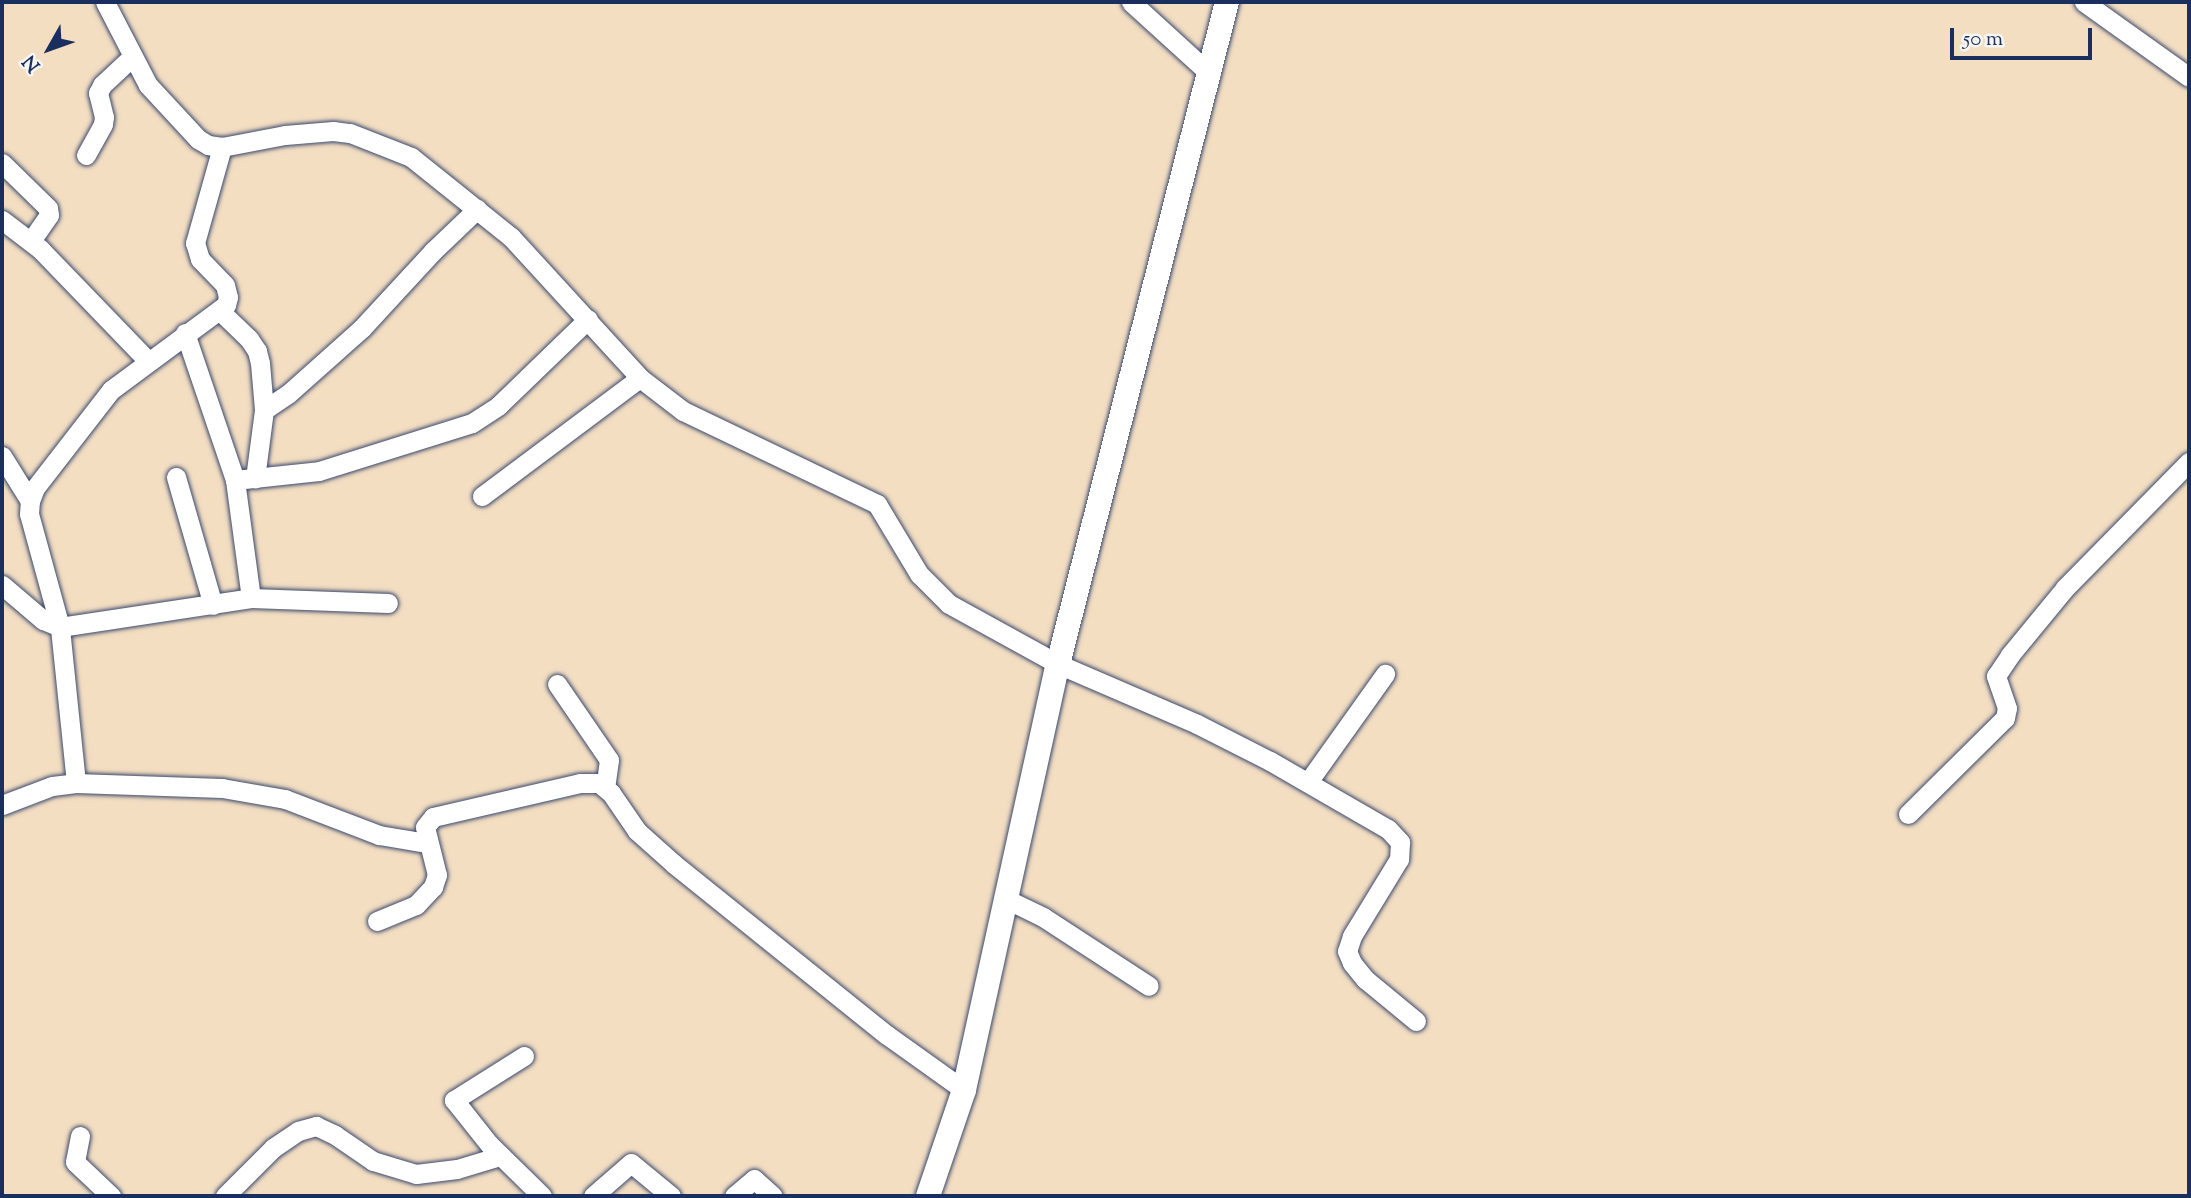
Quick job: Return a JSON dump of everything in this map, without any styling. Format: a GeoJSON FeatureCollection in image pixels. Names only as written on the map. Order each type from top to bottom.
{"type":"FeatureCollection","features":[{"type":"Feature","properties":{"kind":"street"},"geometry":{"type":"LineString","coordinates":[[105,2],[148,85],[198,139],[208,145],[222,147],[285,135],[351,133],[411,157],[511,237],[640,378],[683,411],[877,504],[931,589],[949,604],[1058,664],[1197,724],[1355,807],[1388,829],[1400,842],[1399,859],[1352,936],[1347,951],[1352,963],[1365,979],[1416,1021]]}},
{"type":"Feature","properties":{"kind":"street"},"geometry":{"type":"LineString","coordinates":[[1130,2],[1210,74]]}},
{"type":"Feature","properties":{"kind":"street"},"geometry":{"type":"LineString","coordinates":[[928,1196],[964,1090],[1058,664],[1227,2]]}},
{"type":"Feature","properties":{"kind":"street"},"geometry":{"type":"LineString","coordinates":[[2084,2],[2189,77]]}},
{"type":"Feature","properties":{"kind":"street"},"geometry":{"type":"LineString","coordinates":[[86,155],[103,124],[99,93],[102,85],[132,57]]}},
{"type":"Feature","properties":{"kind":"street"},"geometry":{"type":"LineString","coordinates":[[76,783],[60,627],[29,514],[30,501],[35,488],[111,390],[226,305],[228,297],[225,285],[200,259],[195,243],[222,147]]}},
{"type":"Feature","properties":{"kind":"street"},"geometry":{"type":"LineString","coordinates":[[2,163],[48,208],[49,215],[31,241]]}},
{"type":"Feature","properties":{"kind":"street"},"geometry":{"type":"LineString","coordinates":[[264,410],[288,394],[362,328],[433,251],[477,209]]}},
{"type":"Feature","properties":{"kind":"street"},"geometry":{"type":"LineString","coordinates":[[2,220],[31,241],[148,361]]}},
{"type":"Feature","properties":{"kind":"street"},"geometry":{"type":"LineString","coordinates":[[219,310],[257,351],[264,410],[255,478]]}},
{"type":"Feature","properties":{"kind":"street"},"geometry":{"type":"LineString","coordinates":[[235,480],[319,471],[472,424],[498,406],[588,319]]}},
{"type":"Feature","properties":{"kind":"street"},"geometry":{"type":"LineString","coordinates":[[185,334],[235,480],[251,598]]}},
{"type":"Feature","properties":{"kind":"street"},"geometry":{"type":"LineString","coordinates":[[482,496],[640,378]]}},
{"type":"Feature","properties":{"kind":"street"},"geometry":{"type":"LineString","coordinates":[[2,456],[30,501]]}},
{"type":"Feature","properties":{"kind":"street"},"geometry":{"type":"LineString","coordinates":[[1908,814],[2005,718],[2007,708],[1996,676],[2064,588],[2189,462]]}},
{"type":"Feature","properties":{"kind":"street"},"geometry":{"type":"LineString","coordinates":[[176,477],[213,605]]}},
{"type":"Feature","properties":{"kind":"street"},"geometry":{"type":"LineString","coordinates":[[5,591],[43,620],[60,627],[251,598],[388,603]]}},
{"type":"Feature","properties":{"kind":"street"},"geometry":{"type":"LineString","coordinates":[[1308,782],[1385,674]]}},
{"type":"Feature","properties":{"kind":"street"},"geometry":{"type":"LineString","coordinates":[[557,684],[608,760],[605,787]]}},
{"type":"Feature","properties":{"kind":"street"},"geometry":{"type":"LineString","coordinates":[[2,805],[52,786],[76,783],[242,791],[285,799],[379,835],[427,843]]}},
{"type":"Feature","properties":{"kind":"street"},"geometry":{"type":"LineString","coordinates":[[377,921],[416,905],[433,887],[437,875],[425,827],[433,817],[580,783],[598,783],[605,787],[638,831],[674,864],[887,1035],[964,1090]]}},
{"type":"Feature","properties":{"kind":"street"},"geometry":{"type":"LineString","coordinates":[[1006,899],[1043,917],[1149,985]]}},
{"type":"Feature","properties":{"kind":"street"},"geometry":{"type":"LineString","coordinates":[[524,1056],[454,1100],[500,1156],[542,1196]]}},
{"type":"Feature","properties":{"kind":"street"},"geometry":{"type":"LineString","coordinates":[[225,1196],[273,1148],[298,1131],[316,1126],[335,1135],[373,1161],[416,1174],[457,1169],[500,1156]]}},
{"type":"Feature","properties":{"kind":"street"},"geometry":{"type":"LineString","coordinates":[[80,1136],[75,1162],[111,1196]]}},
{"type":"Feature","properties":{"kind":"street"},"geometry":{"type":"LineString","coordinates":[[593,1196],[631,1163],[671,1196]]}},
{"type":"Feature","properties":{"kind":"street"},"geometry":{"type":"LineString","coordinates":[[734,1196],[754,1179],[773,1196]]}}]}
